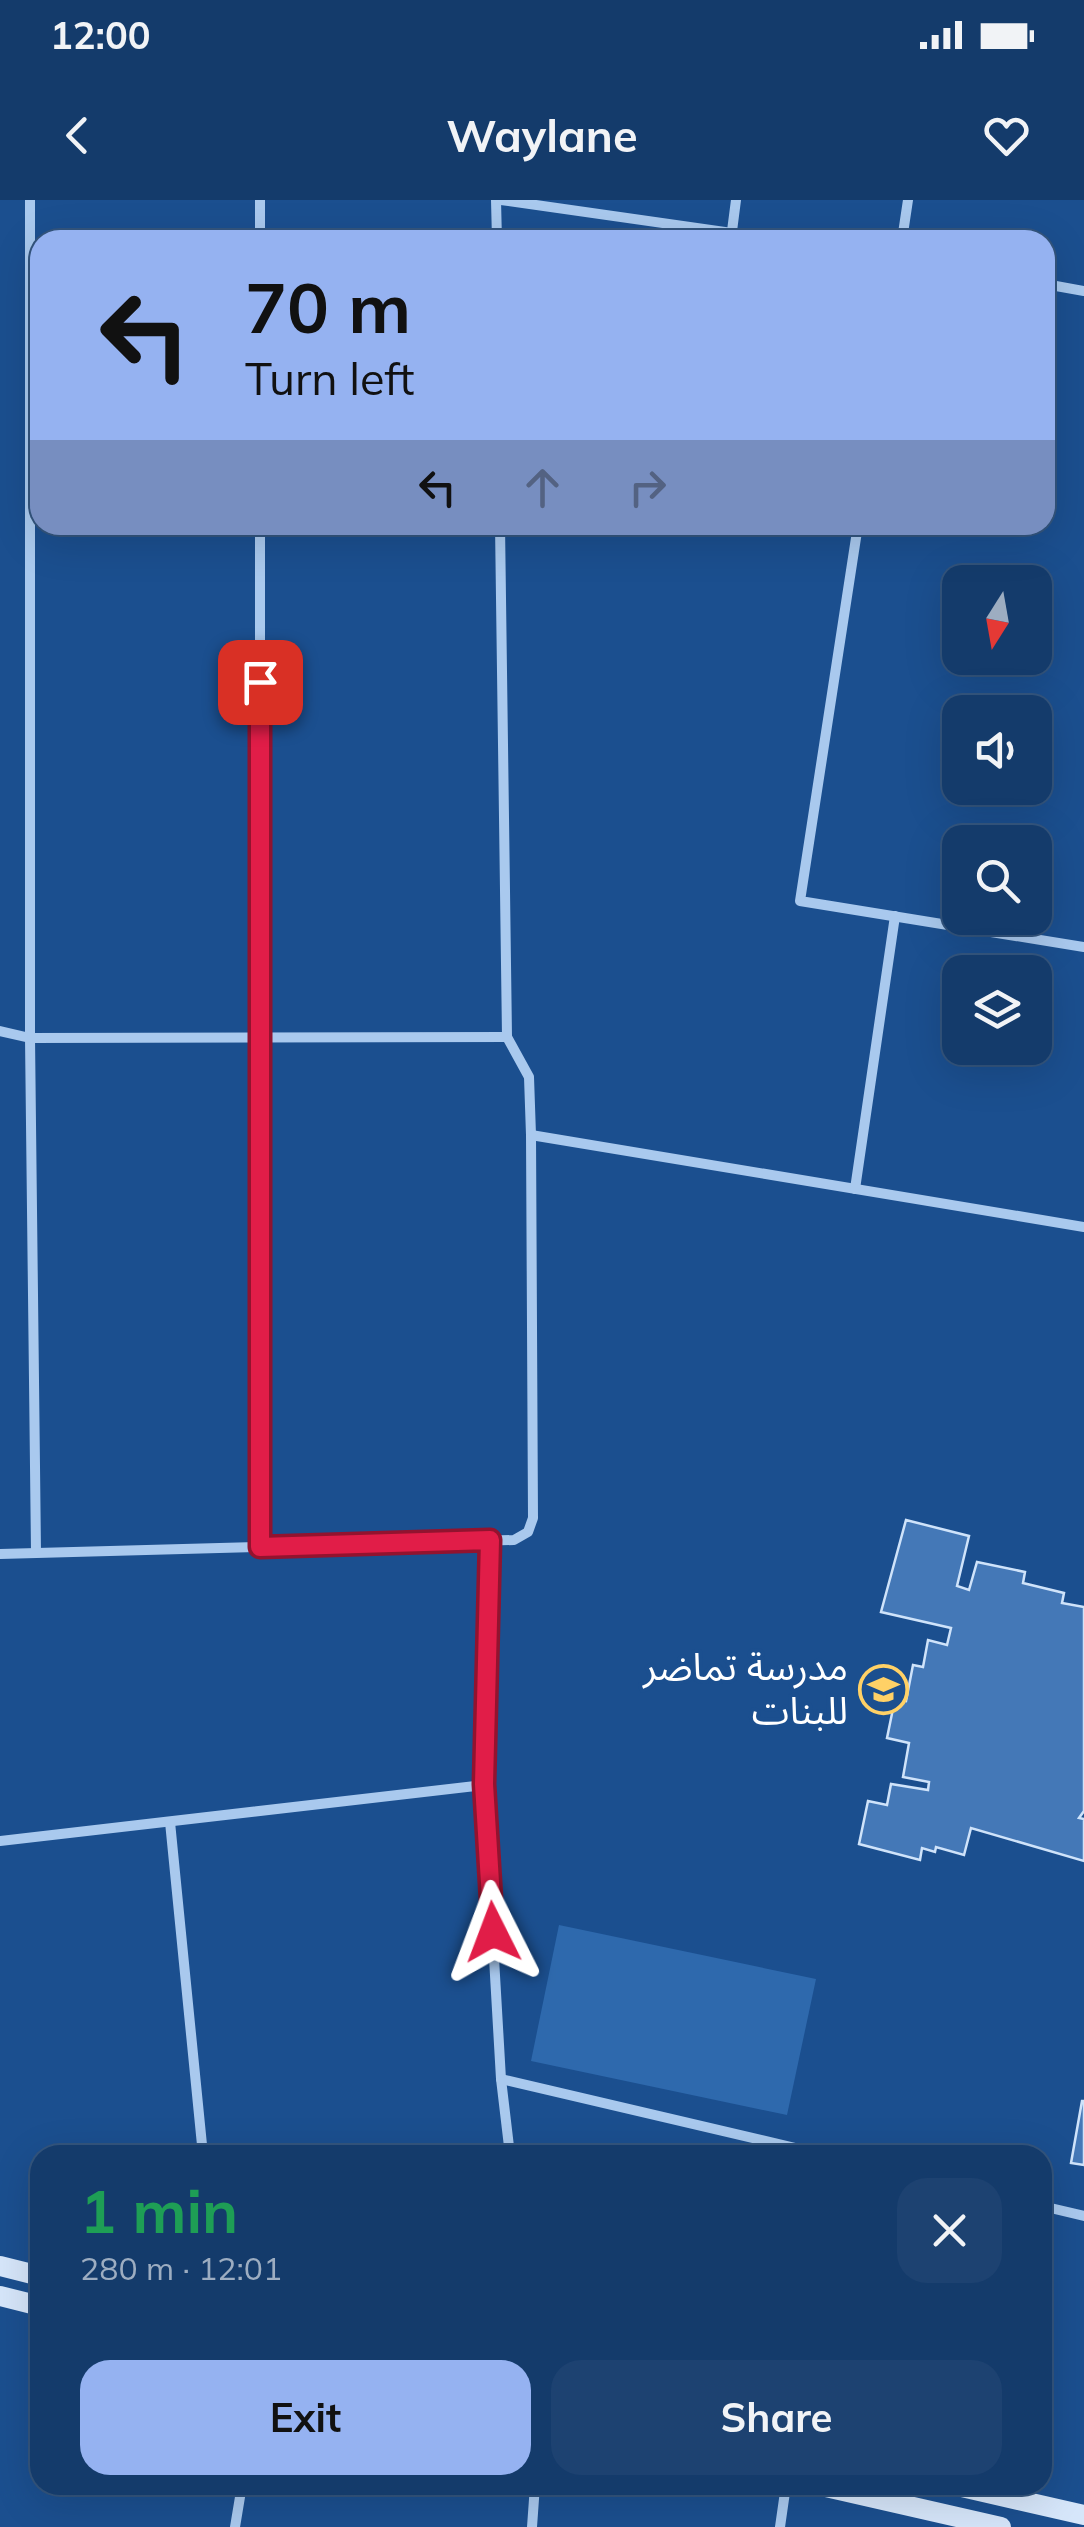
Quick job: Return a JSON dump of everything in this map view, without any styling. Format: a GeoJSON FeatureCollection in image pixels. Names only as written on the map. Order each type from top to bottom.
{"type":"FeatureCollection","features":[{"type":"Feature","properties":{"kind":"main road"},"geometry":{"type":"LineString","coordinates":[[0,2266],[30,2274]]}},
{"type":"Feature","properties":{"kind":"main road"},"geometry":{"type":"LineString","coordinates":[[0,2296],[30,2304]]}},
{"type":"Feature","properties":{"kind":"main road"},"geometry":{"type":"LineString","coordinates":[[861,2495],[1000,2527]]}},
{"type":"Feature","properties":{"kind":"main road"},"geometry":{"type":"LineString","coordinates":[[997,2495],[1084,2515]]}},
{"type":"Feature","properties":{"kind":"street"},"geometry":{"type":"LineString","coordinates":[[30,200],[30,1038],[36,1552]]}},
{"type":"Feature","properties":{"kind":"street"},"geometry":{"type":"LineString","coordinates":[[260,200],[260,230]]}},
{"type":"Feature","properties":{"kind":"street"},"geometry":{"type":"LineString","coordinates":[[497,230],[499,200],[717,230]]}},
{"type":"Feature","properties":{"kind":"street"},"geometry":{"type":"LineString","coordinates":[[732,230],[736,200]]}},
{"type":"Feature","properties":{"kind":"street"},"geometry":{"type":"LineString","coordinates":[[904,230],[908,200]]}},
{"type":"Feature","properties":{"kind":"street"},"geometry":{"type":"LineString","coordinates":[[1055,286],[1084,291]]}},
{"type":"Feature","properties":{"kind":"street"},"geometry":{"type":"LineString","coordinates":[[260,535],[260,1547]]}},
{"type":"Feature","properties":{"kind":"street"},"geometry":{"type":"LineString","coordinates":[[0,1554],[514,1540],[528,1532],[534,1518],[530,1077],[507,1037],[500,535]]}},
{"type":"Feature","properties":{"kind":"street"},"geometry":{"type":"LineString","coordinates":[[856,535],[800,901],[1084,947]]}},
{"type":"Feature","properties":{"kind":"street"},"geometry":{"type":"LineString","coordinates":[[854,1189],[896,916]]}},
{"type":"Feature","properties":{"kind":"street"},"geometry":{"type":"LineString","coordinates":[[0,1031],[30,1038],[507,1037]]}},
{"type":"Feature","properties":{"kind":"street"},"geometry":{"type":"LineString","coordinates":[[531,1135],[1084,1227]]}},
{"type":"Feature","properties":{"kind":"street"},"geometry":{"type":"LineString","coordinates":[[490,1540],[484,1784],[501,2079],[509,2145]]}},
{"type":"Feature","properties":{"kind":"street"},"geometry":{"type":"LineString","coordinates":[[0,1842],[484,1784]]}},
{"type":"Feature","properties":{"kind":"street"},"geometry":{"type":"LineString","coordinates":[[170,1822],[201,2145]]}},
{"type":"Feature","properties":{"kind":"street"},"geometry":{"type":"LineString","coordinates":[[501,2079],[782,2145]]}},
{"type":"Feature","properties":{"kind":"street"},"geometry":{"type":"LineString","coordinates":[[1052,2208],[1084,2216]]}},
{"type":"Feature","properties":{"kind":"street"},"geometry":{"type":"LineString","coordinates":[[235,2527],[240,2495]]}},
{"type":"Feature","properties":{"kind":"street"},"geometry":{"type":"LineString","coordinates":[[532,2527],[534,2495]]}},
{"type":"Feature","properties":{"kind":"street"},"geometry":{"type":"LineString","coordinates":[[780,2527],[785,2495]]}},
{"type":"Feature","properties":{"kind":"shaded area"},"geometry":{"type":"Polygon","coordinates":[[[559,1925],[816,1979],[787,2115],[531,2061],[559,1925]]]}},
{"type":"Feature","properties":{"kind":"building"},"geometry":{"type":"Polygon","coordinates":[[[906,1520],[969,1536],[957,1586],[969,1590],[977,1562],[1025,1572],[1023,1583],[1064,1593],[1062,1603],[1084,1607],[1084,1811],[1079,1818],[1084,1819],[1084,1861],[971,1828],[964,1855],[936,1847],[935,1852],[922,1848],[920,1860],[859,1844],[868,1801],[887,1805],[891,1784],[928,1790],[929,1782],[903,1777],[909,1743],[887,1738],[895,1699],[906,1701],[913,1665],[923,1667],[928,1640],[947,1645],[951,1628],[881,1612],[906,1520]]]}},
{"type":"Feature","properties":{"kind":"building"},"geometry":{"type":"Polygon","coordinates":[[[1084,2101],[1084,2165],[1071,2163],[1084,2101]]]}},
{"type":"Feature","properties":{"kind":"place","name":"مدرسة تماضر للبنات"},"geometry":{"type":"Point","coordinates":[883,1689]}},
{"type":"Feature","properties":{"kind":"route"},"geometry":{"type":"LineString","coordinates":[[260,682],[260,1547],[490,1540],[484,1784],[493,1932]]}}]}
